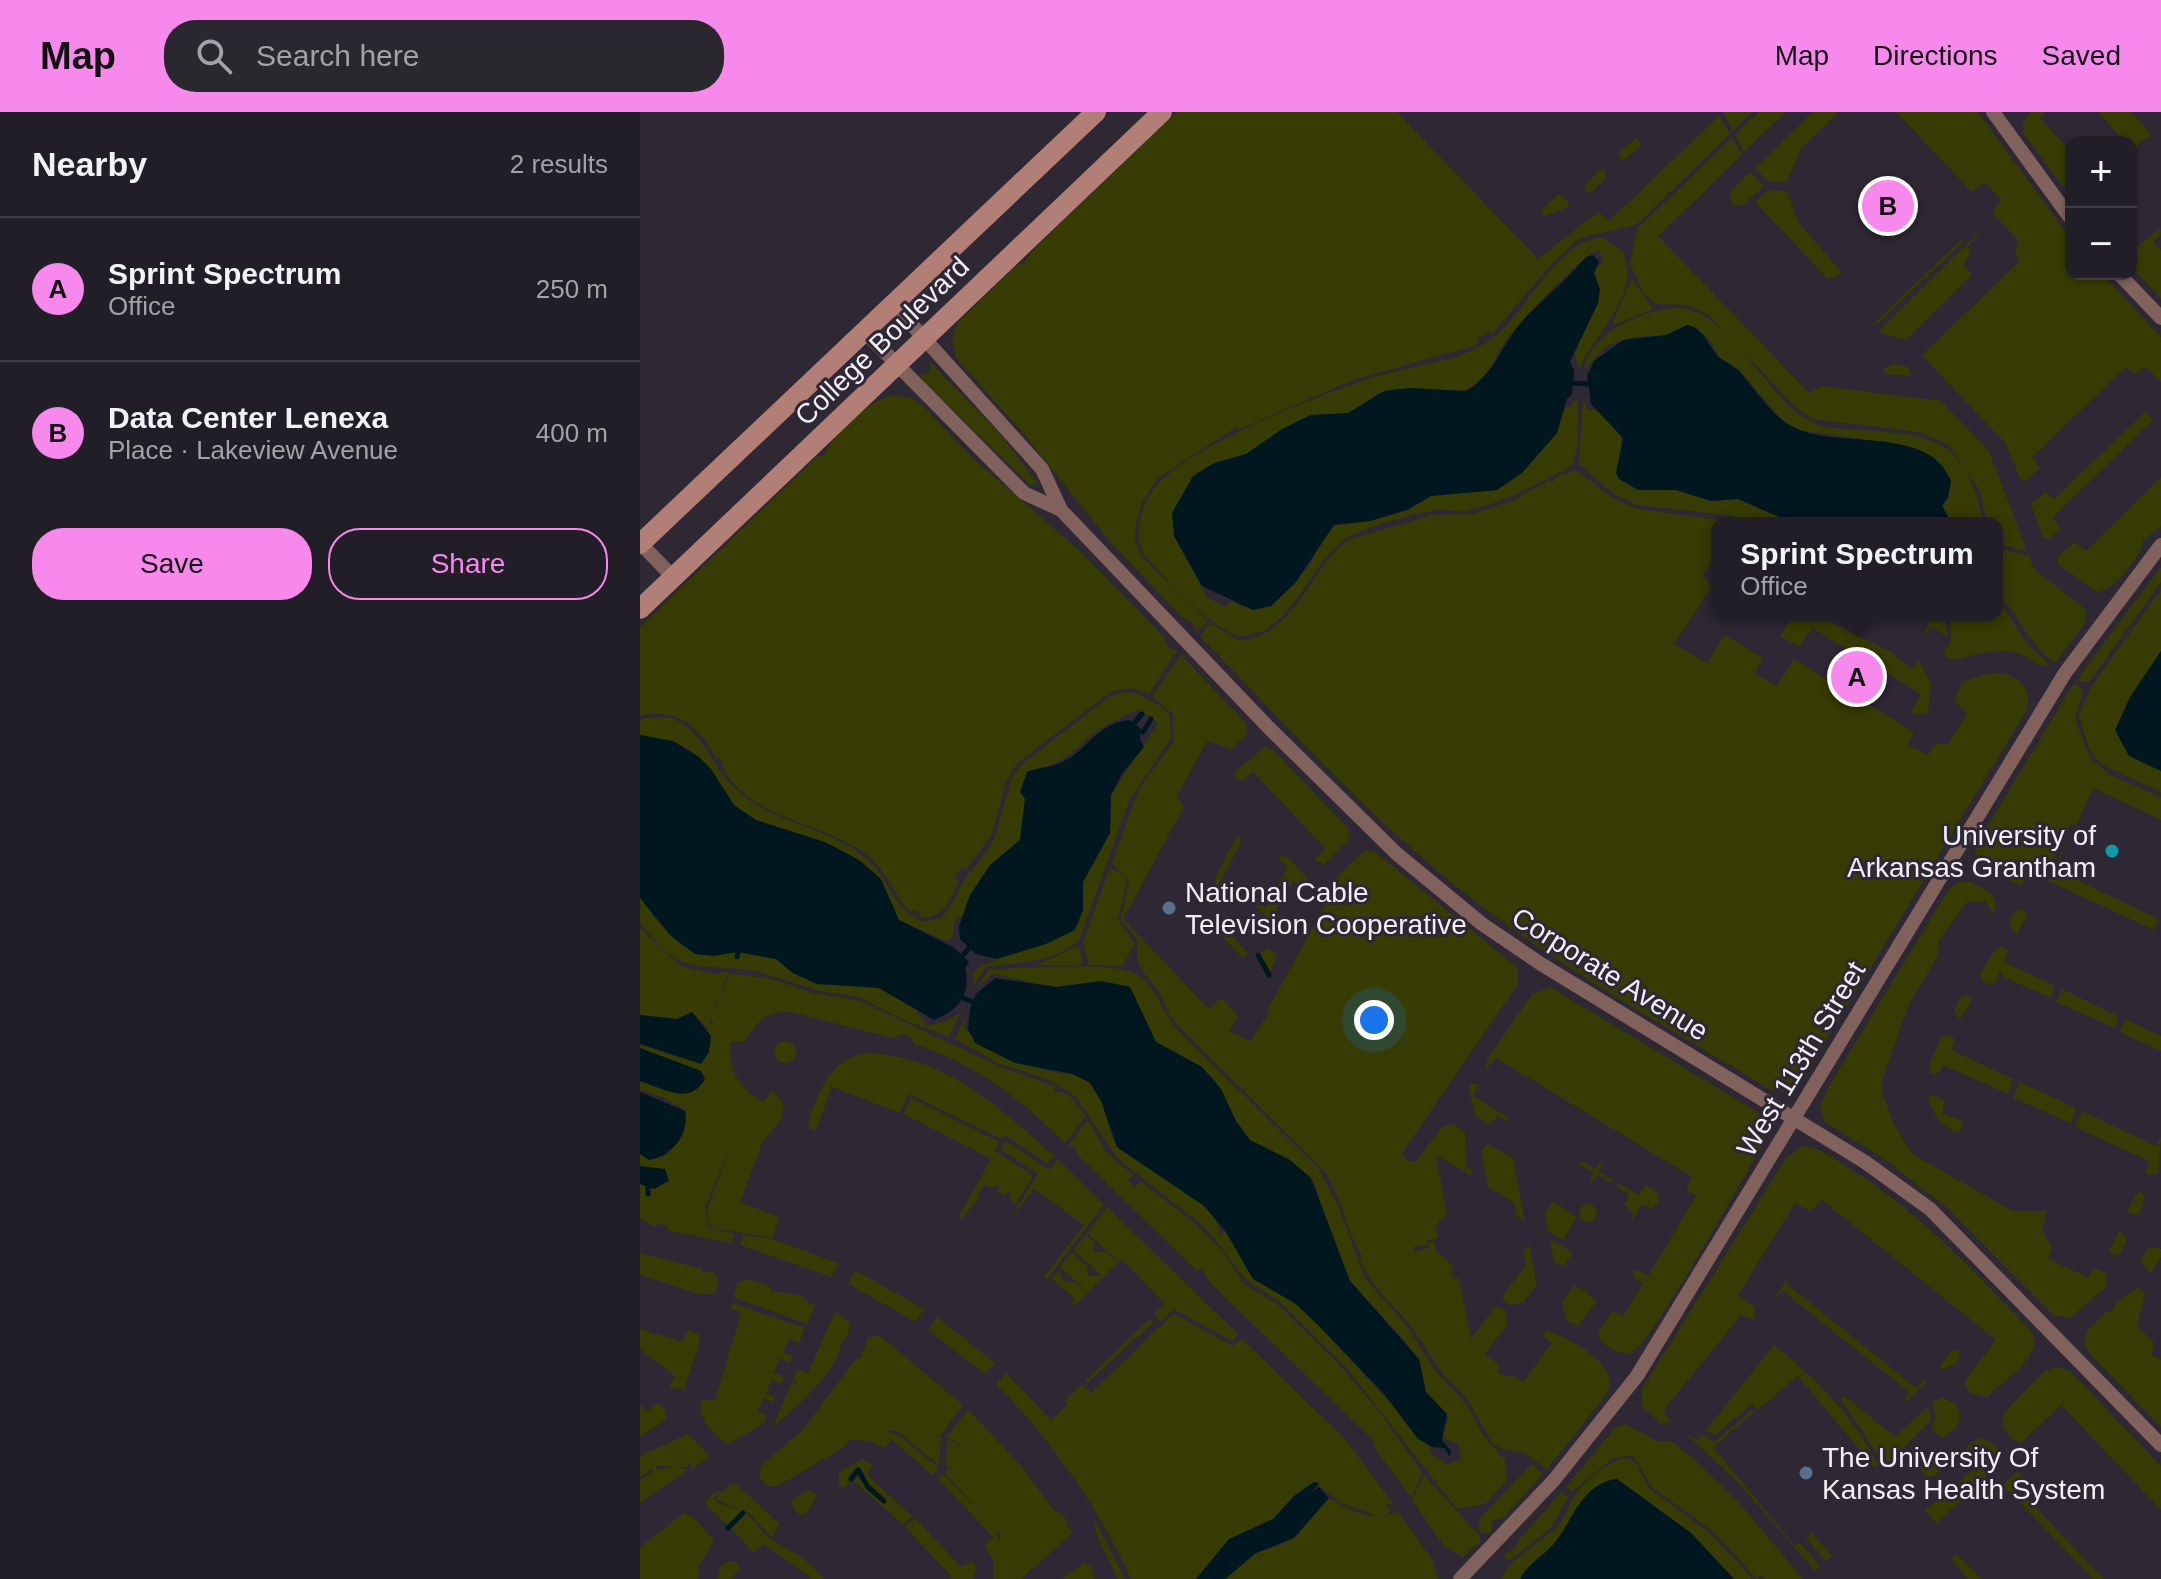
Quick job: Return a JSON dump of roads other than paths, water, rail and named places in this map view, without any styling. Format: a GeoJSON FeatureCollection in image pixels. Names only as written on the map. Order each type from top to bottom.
{"type":"FeatureCollection","features":[{"type":"Feature","properties":{"kind":"main road","name":"College Boulevard"},"geometry":{"type":"LineString","coordinates":[[640,544],[895,306],[1096,112]]}},
{"type":"Feature","properties":{"kind":"main road","name":"College Boulevard"},"geometry":{"type":"LineString","coordinates":[[640,609],[1162,112]]}},
{"type":"Feature","properties":{"kind":"street"},"geometry":{"type":"LineString","coordinates":[[1993,112],[2065,211]]}},
{"type":"Feature","properties":{"kind":"street"},"geometry":{"type":"LineString","coordinates":[[2125,280],[2161,318]]}},
{"type":"Feature","properties":{"kind":"street","name":"Corporate Avenue"},"geometry":{"type":"LineString","coordinates":[[895,306],[1042,469],[1061,510],[1371,830],[1441,890],[1541,964],[1865,1162],[1940,1218],[2161,1445]]}},
{"type":"Feature","properties":{"kind":"street","name":"Corporate Avenue"},"geometry":{"type":"LineString","coordinates":[[866,333],[1024,493],[1061,510]]}},
{"type":"Feature","properties":{"kind":"street"},"geometry":{"type":"LineString","coordinates":[[640,544],[673,577]]}},
{"type":"Feature","properties":{"kind":"street","name":"West 113th Street"},"geometry":{"type":"LineString","coordinates":[[1460,1579],[1519,1520],[1618,1402],[1676,1315],[2059,682],[2109,609],[2161,545]]}},
{"type":"Feature","properties":{"kind":"water"},"geometry":{"type":"Polygon","coordinates":[[[1593,255],[1599,262],[1594,273],[1600,289],[1598,303],[1570,362],[1574,370],[1572,394],[1567,399],[1557,433],[1522,473],[1497,490],[1431,496],[1407,510],[1370,521],[1334,525],[1296,582],[1271,606],[1253,610],[1202,586],[1174,536],[1172,513],[1193,476],[1214,463],[1246,454],[1282,429],[1311,415],[1348,413],[1384,391],[1411,388],[1466,391],[1484,376],[1524,319],[1586,257],[1593,255]]]}},
{"type":"Feature","properties":{"kind":"water"},"geometry":{"type":"Polygon","coordinates":[[[1687,325],[1694,327],[1720,358],[1738,370],[1772,411],[1795,428],[1813,434],[1904,445],[1924,452],[1940,464],[1951,481],[1948,498],[1942,506],[1948,517],[1779,517],[1738,499],[1711,501],[1676,490],[1638,490],[1619,479],[1616,473],[1623,438],[1591,404],[1587,375],[1594,361],[1623,340],[1666,335],[1687,325]]]}},
{"type":"Feature","properties":{"kind":"water"},"geometry":{"type":"Polygon","coordinates":[[[2161,651],[2161,771],[2129,756],[2115,730],[2130,697],[2161,651]]]}},
{"type":"Feature","properties":{"kind":"water"},"geometry":{"type":"Polygon","coordinates":[[[1129,720],[1141,729],[1140,740],[1144,747],[1122,774],[1111,795],[1110,833],[1083,882],[1083,910],[1075,930],[1046,944],[997,959],[976,954],[960,939],[959,926],[970,895],[990,865],[1020,840],[1025,799],[1020,792],[1027,772],[1068,759],[1107,727],[1129,720]]]}},
{"type":"Feature","properties":{"kind":"water"},"geometry":{"type":"Polygon","coordinates":[[[640,735],[673,741],[699,757],[711,769],[734,805],[756,820],[825,842],[859,860],[881,879],[899,920],[953,947],[969,962],[965,968],[964,994],[956,1006],[934,1020],[879,988],[817,984],[793,973],[776,959],[738,952],[713,956],[695,954],[670,935],[640,898],[640,735]]]}},
{"type":"Feature","properties":{"kind":"water"},"geometry":{"type":"Polygon","coordinates":[[[995,978],[1056,987],[1101,981],[1130,987],[1156,1042],[1202,1067],[1221,1089],[1236,1121],[1250,1140],[1290,1160],[1311,1178],[1350,1281],[1419,1359],[1426,1392],[1447,1414],[1442,1440],[1451,1451],[1450,1456],[1444,1448],[1432,1447],[1418,1439],[1384,1394],[1296,1304],[1253,1279],[1226,1232],[1204,1206],[1117,1147],[1101,1101],[1090,1083],[1073,1074],[1015,1063],[975,1043],[968,1029],[970,1009],[976,994],[995,978]]]}},
{"type":"Feature","properties":{"kind":"water"},"geometry":{"type":"Polygon","coordinates":[[[692,1012],[711,1036],[709,1052],[701,1064],[640,1044],[640,1015],[677,1019],[692,1012]]]}},
{"type":"Feature","properties":{"kind":"water"},"geometry":{"type":"Polygon","coordinates":[[[640,1048],[701,1071],[705,1079],[692,1092],[684,1094],[640,1081],[640,1048]]]}},
{"type":"Feature","properties":{"kind":"water"},"geometry":{"type":"Polygon","coordinates":[[[640,1092],[685,1111],[685,1128],[678,1143],[665,1154],[649,1160],[640,1154],[640,1092]]]}},
{"type":"Feature","properties":{"kind":"water"},"geometry":{"type":"Polygon","coordinates":[[[640,1166],[665,1169],[669,1181],[654,1189],[640,1184],[640,1166]]]}},
{"type":"Feature","properties":{"kind":"water"},"geometry":{"type":"Polygon","coordinates":[[[1617,1479],[1691,1533],[1734,1579],[1520,1579],[1551,1547],[1585,1496],[1604,1482],[1617,1479]]]}},
{"type":"Feature","properties":{"kind":"water"},"geometry":{"type":"Polygon","coordinates":[[[1314,1482],[1319,1483],[1311,1493],[1319,1487],[1329,1498],[1294,1538],[1256,1553],[1225,1579],[1196,1579],[1229,1539],[1273,1519],[1294,1496],[1314,1482]]]}},
{"type":"Feature","properties":{"kind":"waterway"},"geometry":{"type":"LineString","coordinates":[[1573,383],[1587,384]]}},
{"type":"Feature","properties":{"kind":"waterway"},"geometry":{"type":"LineString","coordinates":[[1135,722],[1142,714]]}},
{"type":"Feature","properties":{"kind":"waterway"},"geometry":{"type":"LineString","coordinates":[[1143,732],[1151,719]]}},
{"type":"Feature","properties":{"kind":"waterway"},"geometry":{"type":"LineString","coordinates":[[962,956],[969,948]]}},
{"type":"Feature","properties":{"kind":"waterway"},"geometry":{"type":"LineString","coordinates":[[737,957],[738,952]]}},
{"type":"Feature","properties":{"kind":"waterway"},"geometry":{"type":"LineString","coordinates":[[1258,955],[1269,975]]}},
{"type":"Feature","properties":{"kind":"waterway"},"geometry":{"type":"LineString","coordinates":[[963,998],[973,1002]]}},
{"type":"Feature","properties":{"kind":"waterway"},"geometry":{"type":"LineString","coordinates":[[648,1187],[648,1194]]}},
{"type":"Feature","properties":{"kind":"waterway"},"geometry":{"type":"LineString","coordinates":[[851,1479],[858,1470],[868,1487],[884,1501]]}},
{"type":"Feature","properties":{"kind":"waterway"},"geometry":{"type":"LineString","coordinates":[[728,1528],[743,1513]]}},
{"type":"Feature","properties":{"kind":"place","name":"Data Center Lenexa"},"geometry":{"type":"Point","coordinates":[1888,206]}},
{"type":"Feature","properties":{"kind":"place","name":"Sprint Spectrum"},"geometry":{"type":"Point","coordinates":[1857,677]}},
{"type":"Feature","properties":{"kind":"place","name":"University of Arkansas Grantham"},"geometry":{"type":"Point","coordinates":[2112,851]}},
{"type":"Feature","properties":{"kind":"place","name":"National Cable Television Cooperative"},"geometry":{"type":"Point","coordinates":[1169,908]}},
{"type":"Feature","properties":{"kind":"place","name":"The University Of Kansas Health System"},"geometry":{"type":"Point","coordinates":[1806,1473]}}]}
